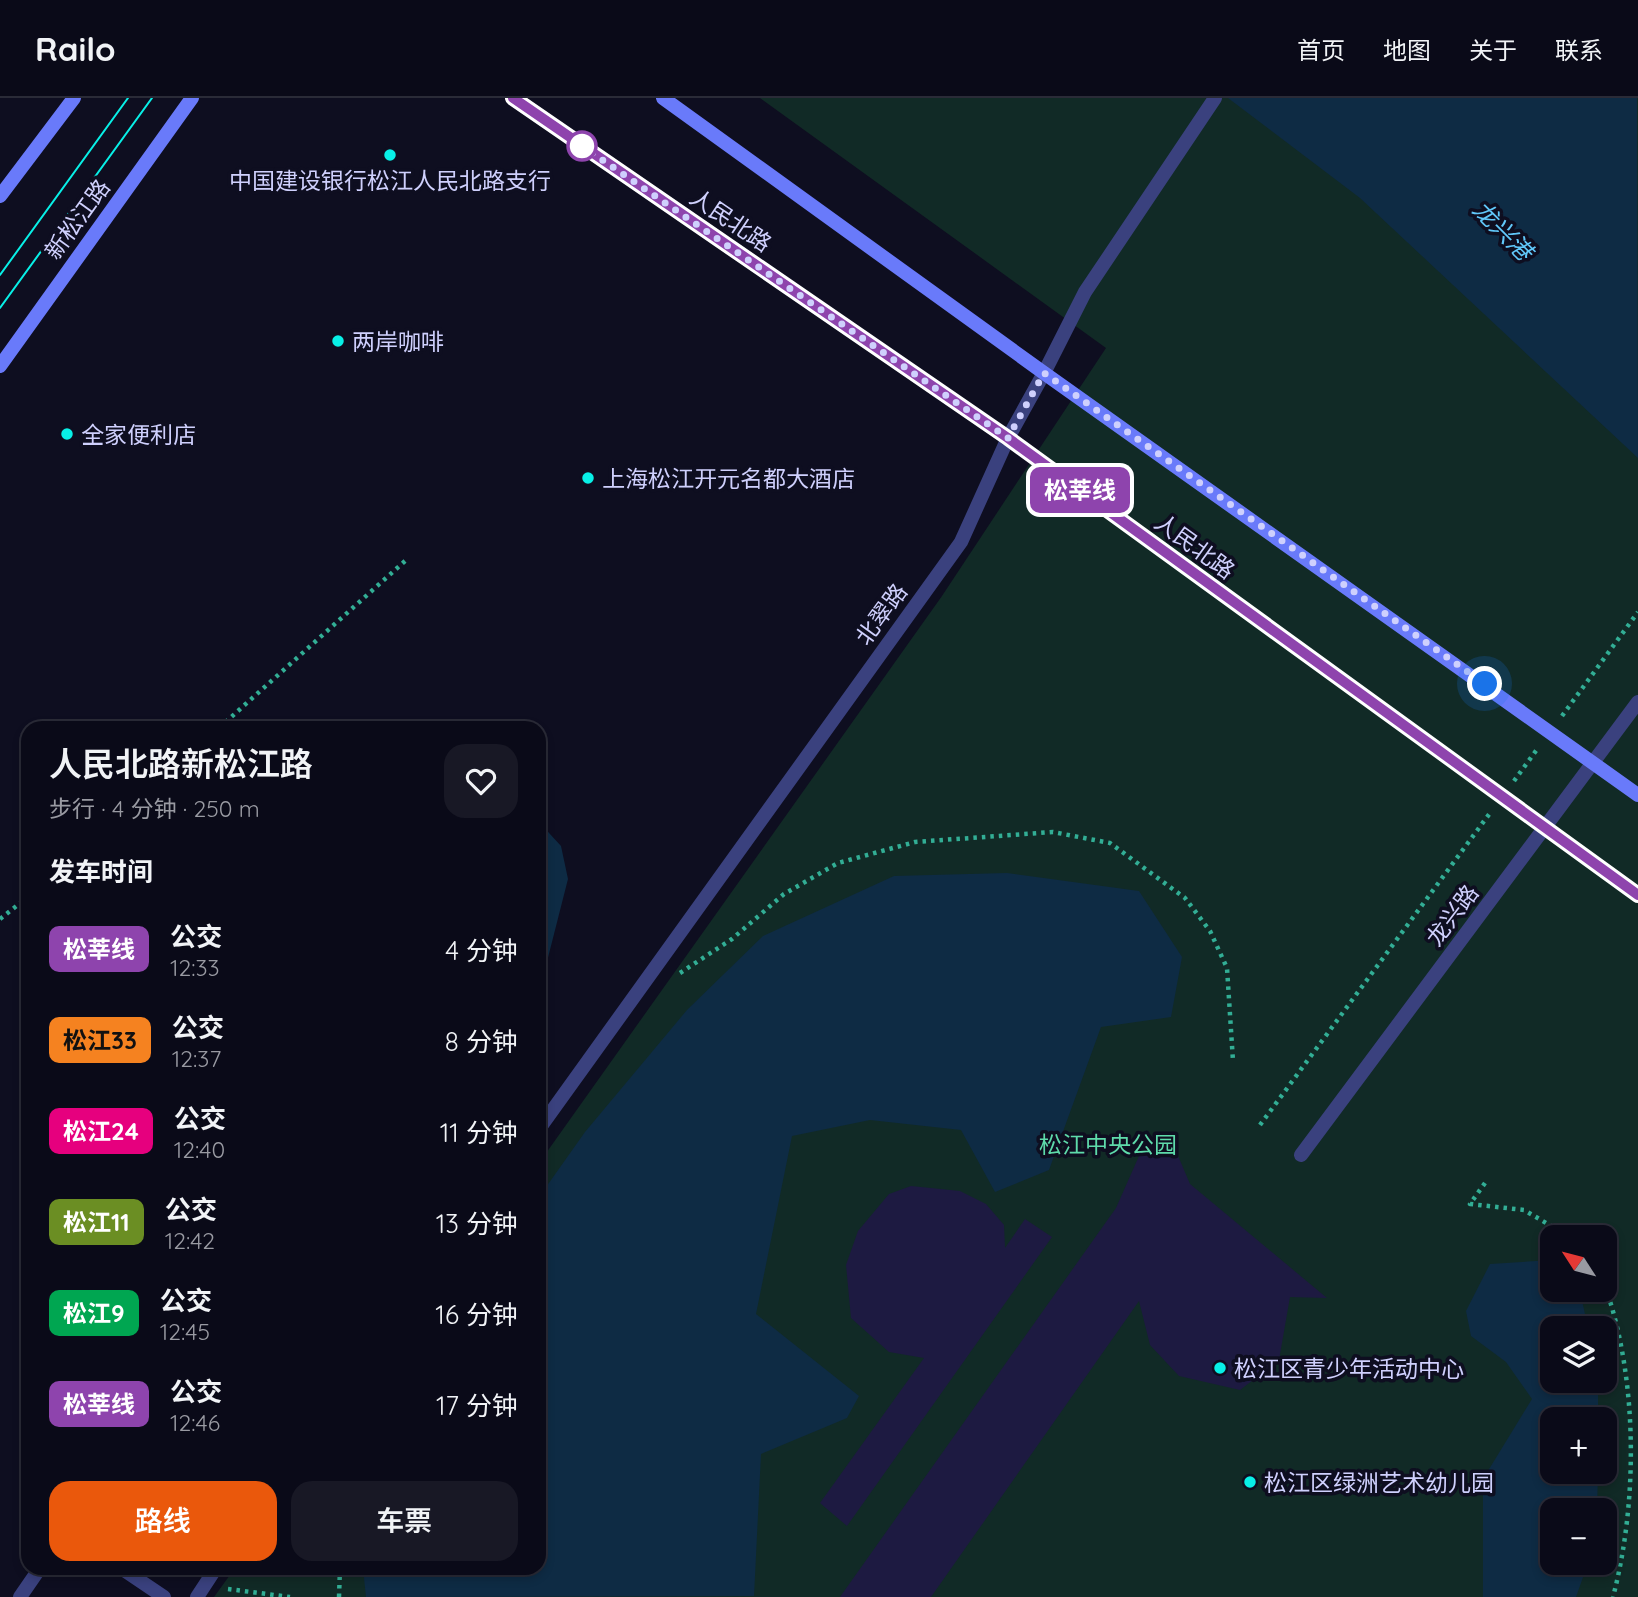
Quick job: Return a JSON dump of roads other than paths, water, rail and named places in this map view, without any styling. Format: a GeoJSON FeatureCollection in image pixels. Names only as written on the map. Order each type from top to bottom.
{"type":"FeatureCollection","features":[{"type":"Feature","properties":{"kind":"main road"},"geometry":{"type":"LineString","coordinates":[[0,197],[74,98]]}},
{"type":"Feature","properties":{"kind":"main road","name":"新松江路"},"geometry":{"type":"LineString","coordinates":[[0,366],[192,98]]}},
{"type":"Feature","properties":{"kind":"main road","name":"人民北路"},"geometry":{"type":"LineString","coordinates":[[513,98],[1008,438],[1638,895]]}},
{"type":"Feature","properties":{"kind":"main road"},"geometry":{"type":"LineString","coordinates":[[663,98],[1044,373],[1638,795]]}},
{"type":"Feature","properties":{"kind":"street","name":"北翠路"},"geometry":{"type":"LineString","coordinates":[[546,1119],[961,541],[1008,438],[1085,292],[1215,98]]}},
{"type":"Feature","properties":{"kind":"street","name":"龙兴路"},"geometry":{"type":"LineString","coordinates":[[1301,1155],[1638,702]]}},
{"type":"Feature","properties":{"kind":"street"},"geometry":{"type":"LineString","coordinates":[[20,1597],[35,1575]]}},
{"type":"Feature","properties":{"kind":"street"},"geometry":{"type":"LineString","coordinates":[[131,1575],[164,1597]]}},
{"type":"Feature","properties":{"kind":"street"},"geometry":{"type":"LineString","coordinates":[[197,1597],[211,1575]]}},
{"type":"Feature","properties":{"kind":"water","name":"龙兴港"},"geometry":{"type":"Polygon","coordinates":[[[1228,98],[1637,98],[1638,458],[1360,198],[1228,98]]]}},
{"type":"Feature","properties":{"kind":"water"},"geometry":{"type":"Polygon","coordinates":[[[546,830],[561,846],[568,879],[546,965],[546,830]]]}},
{"type":"Feature","properties":{"kind":"water"},"geometry":{"type":"Polygon","coordinates":[[[1007,873],[1139,891],[1182,957],[1171,1017],[1101,1027],[1049,1170],[995,1192],[961,1130],[870,1120],[792,1136],[756,1314],[859,1396],[847,1418],[761,1454],[754,1596],[366,1597],[364,1575],[546,1575],[546,1187],[585,1132],[687,1010],[763,936],[894,876],[1007,873]]]}},
{"type":"Feature","properties":{"kind":"water"},"geometry":{"type":"Polygon","coordinates":[[[1540,1261],[1540,1302],[1582,1302],[1585,1316],[1540,1316],[1540,1393],[1598,1393],[1598,1407],[1540,1407],[1540,1484],[1598,1484],[1597,1498],[1540,1498],[1540,1575],[1584,1575],[1576,1597],[1483,1597],[1483,1479],[1532,1399],[1506,1362],[1471,1336],[1466,1311],[1490,1264],[1540,1261]]]}},
{"type":"Feature","properties":{"kind":"tram line"},"geometry":{"type":"LineString","coordinates":[[0,275],[128,98]]}},
{"type":"Feature","properties":{"kind":"tram line"},"geometry":{"type":"LineString","coordinates":[[0,308],[152,98]]}},
{"type":"Feature","properties":{"kind":"place","name":"中国建设银行松江人民北路支行"},"geometry":{"type":"Point","coordinates":[390,155]}},
{"type":"Feature","properties":{"kind":"place","name":"两岸咖啡"},"geometry":{"type":"Point","coordinates":[338,341]}},
{"type":"Feature","properties":{"kind":"place","name":"全家便利店"},"geometry":{"type":"Point","coordinates":[67,434]}},
{"type":"Feature","properties":{"kind":"place","name":"上海松江开元名都大酒店"},"geometry":{"type":"Point","coordinates":[588,478]}},
{"type":"Feature","properties":{"kind":"place","name":"松江区青少年活动中心"},"geometry":{"type":"Point","coordinates":[1220,1368]}},
{"type":"Feature","properties":{"kind":"place","name":"松江区绿洲艺术幼儿园"},"geometry":{"type":"Point","coordinates":[1250,1482]}},
{"type":"Feature","properties":{"kind":"park label","name":"松江中央公园"},"geometry":{"type":"Point","coordinates":[1108,1144]}}]}
